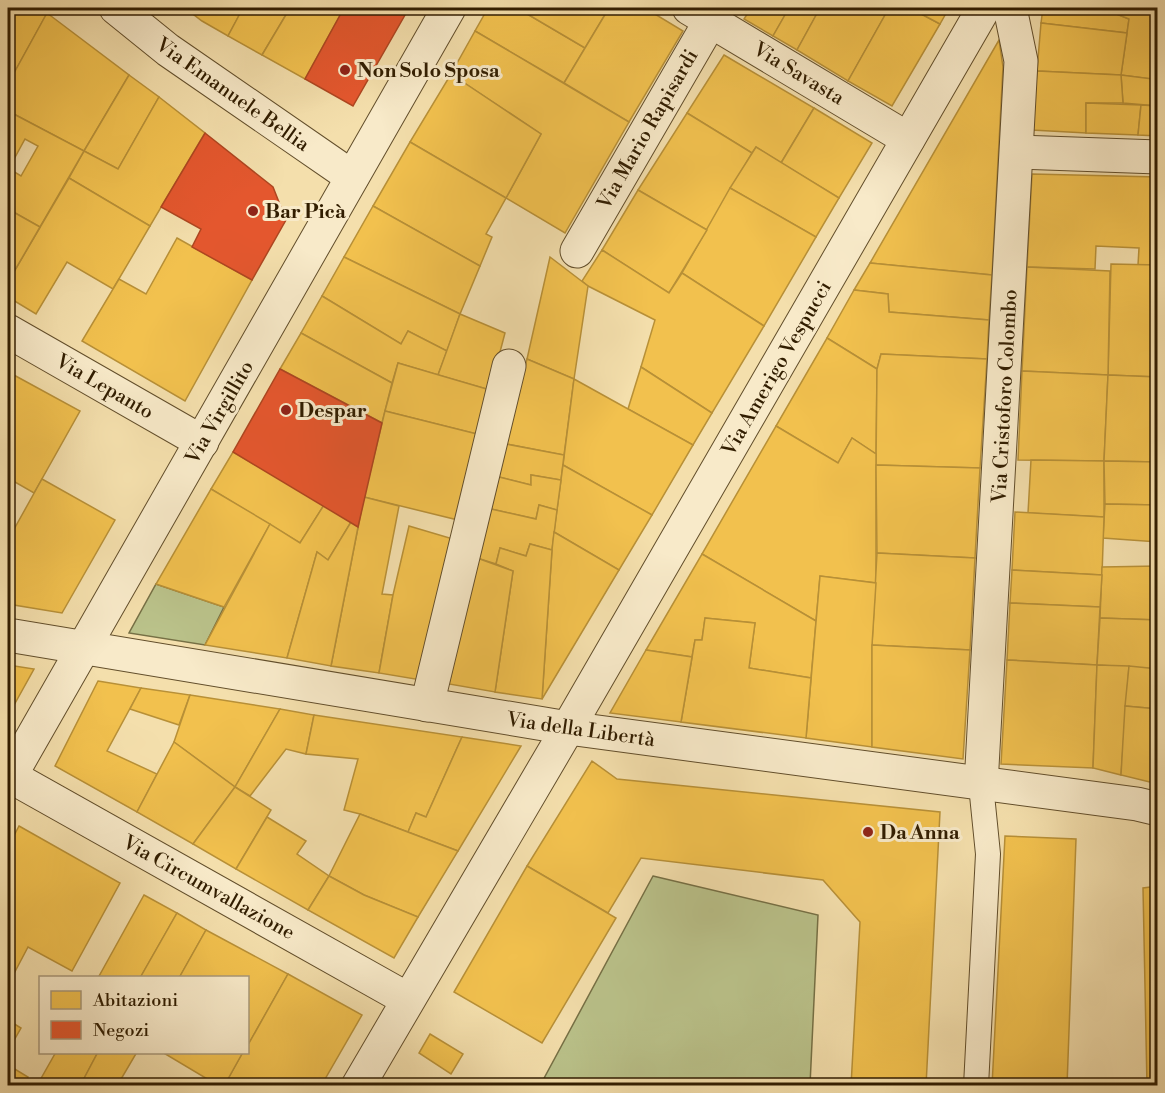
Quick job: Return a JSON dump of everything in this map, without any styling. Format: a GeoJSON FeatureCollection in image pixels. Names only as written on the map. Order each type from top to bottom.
{"type":"FeatureCollection","features":[{"type":"Feature","properties":{"kind":"street","name":"Via Emanuele Bellia"},"geometry":{"type":"LineString","coordinates":[[116,8],[168,50],[352,177]]}},
{"type":"Feature","properties":{"kind":"street","name":"Via Virgillito"},"geometry":{"type":"LineString","coordinates":[[84,647],[449,8]]}},
{"type":"Feature","properties":{"kind":"street","name":"Via Amerigo Vespucci"},"geometry":{"type":"LineString","coordinates":[[568,728],[984,8]]}},
{"type":"Feature","properties":{"kind":"street","name":"Via Cristoforo Colombo"},"geometry":{"type":"LineString","coordinates":[[981,785],[1018,152],[1021,61],[1010,8]]}},
{"type":"Feature","properties":{"kind":"street","name":"Via Savasta"},"geometry":{"type":"LineString","coordinates":[[705,12],[908,139]]}},
{"type":"Feature","properties":{"kind":"street","name":"Via Mario Rapisardi"},"geometry":{"type":"LineString","coordinates":[[577,250],[705,12]]}},
{"type":"Feature","properties":{"kind":"street"},"geometry":{"type":"LineString","coordinates":[[1018,152],[1158,157]]}},
{"type":"Feature","properties":{"kind":"street","name":"Via Lepanto"},"geometry":{"type":"LineString","coordinates":[[8,331],[202,442]]}},
{"type":"Feature","properties":{"kind":"street"},"geometry":{"type":"LineString","coordinates":[[427,705],[509,366]]}},
{"type":"Feature","properties":{"kind":"street","name":"Via della Libertà"},"geometry":{"type":"LineString","coordinates":[[8,635],[568,728],[981,785],[1137,804],[1158,809]]}},
{"type":"Feature","properties":{"kind":"street","name":"Via Circumvallazione"},"geometry":{"type":"LineString","coordinates":[[84,647],[9,778],[408,999]]}},
{"type":"Feature","properties":{"kind":"street"},"geometry":{"type":"LineString","coordinates":[[358,1086],[568,728]]}},
{"type":"Feature","properties":{"kind":"lane"},"geometry":{"type":"LineString","coordinates":[[976,1086],[988,854],[981,785]]}},
{"type":"Feature","properties":{"kind":"green space"},"geometry":{"type":"Polygon","coordinates":[[[156,584],[224,607],[205,645],[129,633],[156,584]]]}},
{"type":"Feature","properties":{"kind":"green space"},"geometry":{"type":"Polygon","coordinates":[[[653,876],[818,915],[810,1085],[548,1086],[542,1082],[653,876]]]}},
{"type":"Feature","properties":{"kind":"building: Abitazioni"},"geometry":{"type":"Polygon","coordinates":[[[8,8],[41,8],[47,13],[8,84],[8,8]]]}},
{"type":"Feature","properties":{"kind":"building: Abitazioni"},"geometry":{"type":"Polygon","coordinates":[[[185,8],[243,8],[228,36],[185,8]]]}},
{"type":"Feature","properties":{"kind":"building: Abitazioni"},"geometry":{"type":"Polygon","coordinates":[[[243,8],[290,8],[262,55],[228,36],[243,8]]]}},
{"type":"Feature","properties":{"kind":"building: Abitazioni"},"geometry":{"type":"Polygon","coordinates":[[[290,8],[344,8],[305,79],[262,55],[290,8]]]}},
{"type":"Feature","properties":{"kind":"building: Abitazioni"},"geometry":{"type":"Polygon","coordinates":[[[488,8],[517,8],[585,48],[564,83],[475,31],[488,8]]]}},
{"type":"Feature","properties":{"kind":"building: Abitazioni"},"geometry":{"type":"Polygon","coordinates":[[[517,8],[609,8],[585,48],[517,8]]]}},
{"type":"Feature","properties":{"kind":"building: Abitazioni"},"geometry":{"type":"Polygon","coordinates":[[[609,8],[645,8],[683,31],[629,122],[564,83],[609,8]]]}},
{"type":"Feature","properties":{"kind":"building: Abitazioni"},"geometry":{"type":"Polygon","coordinates":[[[751,8],[789,8],[773,36],[744,19],[751,8]]]}},
{"type":"Feature","properties":{"kind":"building: Abitazioni"},"geometry":{"type":"Polygon","coordinates":[[[789,8],[820,8],[797,50],[773,36],[789,8]]]}},
{"type":"Feature","properties":{"kind":"building: Abitazioni"},"geometry":{"type":"Polygon","coordinates":[[[820,8],[889,8],[848,81],[797,50],[820,8]]]}},
{"type":"Feature","properties":{"kind":"building: Abitazioni"},"geometry":{"type":"Polygon","coordinates":[[[889,8],[910,8],[940,24],[892,106],[848,81],[889,8]]]}},
{"type":"Feature","properties":{"kind":"building: Abitazioni"},"geometry":{"type":"Polygon","coordinates":[[[910,8],[949,8],[940,24],[910,8]]]}},
{"type":"Feature","properties":{"kind":"building: Abitazioni"},"geometry":{"type":"Polygon","coordinates":[[[1043,8],[1115,8],[1114,13],[1129,19],[1127,33],[1041,23],[1043,8]]]}},
{"type":"Feature","properties":{"kind":"building: Abitazioni"},"geometry":{"type":"Polygon","coordinates":[[[1115,8],[1158,10],[1158,42],[1152,79],[1121,75],[1129,19],[1114,13],[1115,8]]]}},
{"type":"Feature","properties":{"kind":"building: Abitazioni"},"geometry":{"type":"Polygon","coordinates":[[[47,13],[129,75],[84,151],[8,111],[8,84],[47,13]]]}},
{"type":"Feature","properties":{"kind":"building: Abitazioni"},"geometry":{"type":"Polygon","coordinates":[[[1041,23],[1127,33],[1121,75],[1037,71],[1041,23]]]}},
{"type":"Feature","properties":{"kind":"building: Abitazioni"},"geometry":{"type":"Polygon","coordinates":[[[475,31],[629,122],[565,233],[506,198],[541,134],[451,74],[475,31]]]}},
{"type":"Feature","properties":{"kind":"building: Abitazioni"},"geometry":{"type":"Polygon","coordinates":[[[999,40],[1003,67],[992,275],[870,263],[999,40]]]}},
{"type":"Feature","properties":{"kind":"building: Abitazioni"},"geometry":{"type":"Polygon","coordinates":[[[1156,41],[1158,106],[1123,103],[1121,75],[1152,79],[1156,41]]]}},
{"type":"Feature","properties":{"kind":"building: Abitazioni"},"geometry":{"type":"Polygon","coordinates":[[[724,55],[814,108],[781,163],[756,147],[752,153],[687,113],[724,55]]]}},
{"type":"Feature","properties":{"kind":"building: Abitazioni"},"geometry":{"type":"Polygon","coordinates":[[[1037,71],[1121,75],[1123,103],[1086,103],[1086,133],[1032,130],[1037,71]]]}},
{"type":"Feature","properties":{"kind":"building: Abitazioni"},"geometry":{"type":"Polygon","coordinates":[[[451,74],[541,134],[506,198],[410,142],[451,74]]]}},
{"type":"Feature","properties":{"kind":"building: Abitazioni"},"geometry":{"type":"Polygon","coordinates":[[[129,75],[159,97],[118,169],[84,151],[129,75]]]}},
{"type":"Feature","properties":{"kind":"building: Abitazioni"},"geometry":{"type":"Polygon","coordinates":[[[159,97],[205,133],[150,226],[69,178],[84,151],[118,169],[159,97]]]}},
{"type":"Feature","properties":{"kind":"building: Abitazioni"},"geometry":{"type":"Polygon","coordinates":[[[1086,103],[1141,105],[1138,135],[1086,133],[1086,103]]]}},
{"type":"Feature","properties":{"kind":"building: Abitazioni"},"geometry":{"type":"Polygon","coordinates":[[[1141,105],[1158,106],[1158,136],[1138,135],[1141,105]]]}},
{"type":"Feature","properties":{"kind":"building: Abitazioni"},"geometry":{"type":"Polygon","coordinates":[[[814,108],[872,143],[839,198],[781,163],[814,108]]]}},
{"type":"Feature","properties":{"kind":"building: Abitazioni"},"geometry":{"type":"Polygon","coordinates":[[[8,111],[84,151],[40,227],[8,209],[8,168],[21,176],[38,146],[25,139],[13,161],[8,158],[8,111]]]}},
{"type":"Feature","properties":{"kind":"building: Abitazioni"},"geometry":{"type":"Polygon","coordinates":[[[687,113],[752,153],[707,230],[638,190],[687,113]]]}},
{"type":"Feature","properties":{"kind":"building: Abitazioni"},"geometry":{"type":"Polygon","coordinates":[[[410,142],[506,198],[486,234],[492,237],[480,266],[373,206],[410,142]]]}},
{"type":"Feature","properties":{"kind":"building: Abitazioni"},"geometry":{"type":"Polygon","coordinates":[[[756,147],[839,198],[816,237],[730,188],[756,147]]]}},
{"type":"Feature","properties":{"kind":"building: Abitazioni"},"geometry":{"type":"Polygon","coordinates":[[[1032,174],[1158,177],[1158,265],[1138,265],[1139,248],[1096,246],[1095,269],[1027,267],[1032,174]]]}},
{"type":"Feature","properties":{"kind":"building: Abitazioni"},"geometry":{"type":"Polygon","coordinates":[[[69,178],[150,226],[113,289],[67,262],[36,314],[8,297],[8,282],[69,178]]]}},
{"type":"Feature","properties":{"kind":"building: Abitazioni"},"geometry":{"type":"Polygon","coordinates":[[[730,188],[816,237],[764,326],[682,273],[730,188]]]}},
{"type":"Feature","properties":{"kind":"building: Abitazioni"},"geometry":{"type":"Polygon","coordinates":[[[638,190],[707,230],[669,293],[602,250],[638,190]]]}},
{"type":"Feature","properties":{"kind":"building: Abitazioni"},"geometry":{"type":"Polygon","coordinates":[[[373,206],[480,266],[460,314],[344,257],[373,206]]]}},
{"type":"Feature","properties":{"kind":"building: Abitazioni"},"geometry":{"type":"Polygon","coordinates":[[[8,209],[40,227],[8,282],[8,209]]]}},
{"type":"Feature","properties":{"kind":"building: Abitazioni"},"geometry":{"type":"Polygon","coordinates":[[[177,238],[252,280],[185,401],[82,341],[119,279],[146,294],[177,238]]]}},
{"type":"Feature","properties":{"kind":"building: Abitazioni"},"geometry":{"type":"Polygon","coordinates":[[[602,250],[669,293],[682,273],[764,326],[712,413],[641,367],[655,320],[582,281],[602,250]]]}},
{"type":"Feature","properties":{"kind":"building: Abitazioni"},"geometry":{"type":"Polygon","coordinates":[[[344,257],[460,314],[447,351],[408,331],[401,344],[322,296],[344,257]]]}},
{"type":"Feature","properties":{"kind":"building: Abitazioni"},"geometry":{"type":"Polygon","coordinates":[[[550,257],[588,286],[574,379],[527,359],[550,257]]]}},
{"type":"Feature","properties":{"kind":"building: Abitazioni"},"geometry":{"type":"Polygon","coordinates":[[[870,263],[992,275],[989,320],[889,312],[888,294],[854,290],[870,263]]]}},
{"type":"Feature","properties":{"kind":"building: Abitazioni"},"geometry":{"type":"Polygon","coordinates":[[[1111,264],[1158,265],[1158,377],[1108,375],[1111,264]]]}},
{"type":"Feature","properties":{"kind":"building: Abitazioni"},"geometry":{"type":"Polygon","coordinates":[[[1027,267],[1110,271],[1108,375],[1022,371],[1027,267]]]}},
{"type":"Feature","properties":{"kind":"building: Abitazioni"},"geometry":{"type":"Polygon","coordinates":[[[854,290],[888,294],[889,312],[989,320],[987,359],[881,354],[877,369],[827,338],[854,290]]]}},
{"type":"Feature","properties":{"kind":"building: Abitazioni"},"geometry":{"type":"Polygon","coordinates":[[[322,296],[401,344],[408,331],[447,351],[438,375],[398,363],[392,383],[301,333],[322,296]]]}},
{"type":"Feature","properties":{"kind":"building: Abitazioni"},"geometry":{"type":"Polygon","coordinates":[[[460,314],[505,333],[490,390],[438,375],[460,314]]]}},
{"type":"Feature","properties":{"kind":"building: Abitazioni"},"geometry":{"type":"Polygon","coordinates":[[[301,333],[392,383],[382,423],[280,369],[301,333]]]}},
{"type":"Feature","properties":{"kind":"building: Abitazioni"},"geometry":{"type":"Polygon","coordinates":[[[827,338],[877,369],[876,454],[852,438],[838,463],[776,426],[827,338]]]}},
{"type":"Feature","properties":{"kind":"building: Abitazioni"},"geometry":{"type":"Polygon","coordinates":[[[881,354],[987,359],[980,468],[876,465],[877,369],[881,354]]]}},
{"type":"Feature","properties":{"kind":"building: Abitazioni"},"geometry":{"type":"Polygon","coordinates":[[[527,359],[574,379],[564,455],[506,444],[527,359]]]}},
{"type":"Feature","properties":{"kind":"building: Abitazioni"},"geometry":{"type":"Polygon","coordinates":[[[398,363],[490,390],[477,434],[385,411],[398,363]]]}},
{"type":"Feature","properties":{"kind":"building: Abitazioni"},"geometry":{"type":"Polygon","coordinates":[[[641,367],[712,413],[693,445],[628,409],[641,367]]]}},
{"type":"Feature","properties":{"kind":"building: Abitazioni"},"geometry":{"type":"Polygon","coordinates":[[[1022,371],[1108,375],[1104,461],[1018,460],[1022,371]]]}},
{"type":"Feature","properties":{"kind":"building: Abitazioni"},"geometry":{"type":"Polygon","coordinates":[[[12,374],[80,411],[34,493],[8,478],[8,464],[12,456],[8,454],[8,382],[12,374]]]}},
{"type":"Feature","properties":{"kind":"building: Abitazioni"},"geometry":{"type":"Polygon","coordinates":[[[1108,375],[1158,377],[1158,462],[1104,461],[1108,375]]]}},
{"type":"Feature","properties":{"kind":"building: Abitazioni"},"geometry":{"type":"Polygon","coordinates":[[[574,379],[693,445],[652,515],[563,465],[574,379]]]}},
{"type":"Feature","properties":{"kind":"building: Abitazioni"},"geometry":{"type":"Polygon","coordinates":[[[385,411],[477,434],[458,520],[364,497],[385,411]]]}},
{"type":"Feature","properties":{"kind":"building: Abitazioni"},"geometry":{"type":"Polygon","coordinates":[[[776,426],[838,463],[852,438],[876,454],[876,583],[820,576],[816,621],[702,554],[776,426]]]}},
{"type":"Feature","properties":{"kind":"building: Abitazioni"},"geometry":{"type":"Polygon","coordinates":[[[506,444],[564,455],[561,480],[531,475],[531,485],[499,477],[506,444]]]}},
{"type":"Feature","properties":{"kind":"building: Abitazioni"},"geometry":{"type":"Polygon","coordinates":[[[233,452],[324,505],[300,543],[211,489],[233,452]]]}},
{"type":"Feature","properties":{"kind":"building: Abitazioni"},"geometry":{"type":"Polygon","coordinates":[[[1031,460],[1104,461],[1104,517],[1028,513],[1031,460]]]}},
{"type":"Feature","properties":{"kind":"building: Abitazioni"},"geometry":{"type":"Polygon","coordinates":[[[1104,461],[1158,462],[1158,505],[1105,504],[1104,461]]]}},
{"type":"Feature","properties":{"kind":"building: Abitazioni"},"geometry":{"type":"Polygon","coordinates":[[[563,465],[652,515],[619,570],[554,532],[563,465]]]}},
{"type":"Feature","properties":{"kind":"building: Abitazioni"},"geometry":{"type":"Polygon","coordinates":[[[876,465],[980,468],[975,558],[877,553],[876,465]]]}},
{"type":"Feature","properties":{"kind":"building: Abitazioni"},"geometry":{"type":"Polygon","coordinates":[[[531,475],[561,480],[557,510],[539,505],[536,519],[491,509],[499,477],[531,485],[531,475]]]}},
{"type":"Feature","properties":{"kind":"building: Abitazioni"},"geometry":{"type":"Polygon","coordinates":[[[42,479],[115,520],[62,613],[8,604],[8,540],[42,479]]]}},
{"type":"Feature","properties":{"kind":"building: Abitazioni"},"geometry":{"type":"Polygon","coordinates":[[[211,489],[270,524],[224,607],[156,584],[211,489]]]}},
{"type":"Feature","properties":{"kind":"building: Abitazioni"},"geometry":{"type":"Polygon","coordinates":[[[364,497],[399,506],[382,594],[393,595],[379,673],[331,666],[364,497]]]}},
{"type":"Feature","properties":{"kind":"building: Abitazioni"},"geometry":{"type":"Polygon","coordinates":[[[1105,504],[1158,505],[1158,542],[1103,538],[1105,504]]]}},
{"type":"Feature","properties":{"kind":"building: Abitazioni"},"geometry":{"type":"Polygon","coordinates":[[[324,505],[351,522],[328,560],[317,552],[287,658],[205,645],[270,524],[300,543],[324,505]]]}},
{"type":"Feature","properties":{"kind":"building: Abitazioni"},"geometry":{"type":"Polygon","coordinates":[[[539,505],[557,510],[552,550],[530,544],[526,556],[500,548],[496,564],[477,558],[491,509],[536,519],[539,505]]]}},
{"type":"Feature","properties":{"kind":"building: Abitazioni"},"geometry":{"type":"Polygon","coordinates":[[[1015,512],[1104,517],[1102,575],[1012,570],[1015,512]]]}},
{"type":"Feature","properties":{"kind":"building: Abitazioni"},"geometry":{"type":"Polygon","coordinates":[[[351,522],[358,527],[331,666],[287,658],[317,552],[328,560],[351,522]]]}},
{"type":"Feature","properties":{"kind":"building: Abitazioni"},"geometry":{"type":"Polygon","coordinates":[[[409,526],[453,539],[421,680],[379,673],[393,595],[409,526]]]}},
{"type":"Feature","properties":{"kind":"building: Abitazioni"},"geometry":{"type":"Polygon","coordinates":[[[554,532],[619,570],[542,699],[552,550],[554,532]]]}},
{"type":"Feature","properties":{"kind":"building: Abitazioni"},"geometry":{"type":"Polygon","coordinates":[[[530,544],[552,550],[542,699],[495,692],[513,571],[496,564],[500,548],[526,556],[530,544]]]}},
{"type":"Feature","properties":{"kind":"building: Abitazioni"},"geometry":{"type":"Polygon","coordinates":[[[877,553],[975,558],[970,650],[872,645],[877,553]]]}},
{"type":"Feature","properties":{"kind":"building: Abitazioni"},"geometry":{"type":"Polygon","coordinates":[[[702,554],[816,621],[811,678],[749,668],[755,623],[705,618],[702,640],[695,640],[692,657],[646,650],[702,554]]]}},
{"type":"Feature","properties":{"kind":"building: Abitazioni"},"geometry":{"type":"Polygon","coordinates":[[[477,558],[513,571],[495,692],[449,684],[477,558]]]}},
{"type":"Feature","properties":{"kind":"building: Abitazioni"},"geometry":{"type":"Polygon","coordinates":[[[1158,566],[1158,620],[1100,618],[1102,567],[1158,566]]]}},
{"type":"Feature","properties":{"kind":"building: Abitazioni"},"geometry":{"type":"Polygon","coordinates":[[[1012,570],[1102,575],[1100,607],[1010,603],[1012,570]]]}},
{"type":"Feature","properties":{"kind":"building: Abitazioni"},"geometry":{"type":"Polygon","coordinates":[[[820,576],[876,583],[872,645],[872,747],[806,738],[820,576]]]}},
{"type":"Feature","properties":{"kind":"building: Abitazioni"},"geometry":{"type":"Polygon","coordinates":[[[1010,603],[1100,607],[1097,665],[1007,660],[1010,603]]]}},
{"type":"Feature","properties":{"kind":"building: Abitazioni"},"geometry":{"type":"Polygon","coordinates":[[[705,618],[755,623],[749,668],[811,678],[806,738],[681,722],[695,640],[702,640],[705,618]]]}},
{"type":"Feature","properties":{"kind":"building: Abitazioni"},"geometry":{"type":"Polygon","coordinates":[[[1100,618],[1158,620],[1158,669],[1097,665],[1100,618]]]}},
{"type":"Feature","properties":{"kind":"building: Abitazioni"},"geometry":{"type":"Polygon","coordinates":[[[872,645],[970,650],[963,759],[872,747],[872,645]]]}},
{"type":"Feature","properties":{"kind":"building: Abitazioni"},"geometry":{"type":"Polygon","coordinates":[[[646,650],[692,657],[681,722],[610,713],[646,650]]]}},
{"type":"Feature","properties":{"kind":"building: Abitazioni"},"geometry":{"type":"Polygon","coordinates":[[[1007,660],[1097,665],[1093,768],[1001,764],[1007,660]]]}},
{"type":"Feature","properties":{"kind":"building: Abitazioni"},"geometry":{"type":"Polygon","coordinates":[[[8,665],[34,669],[8,716],[8,665]]]}},
{"type":"Feature","properties":{"kind":"building: Abitazioni"},"geometry":{"type":"Polygon","coordinates":[[[1097,665],[1129,666],[1121,775],[1093,768],[1097,665]]]}},
{"type":"Feature","properties":{"kind":"building: Abitazioni"},"geometry":{"type":"Polygon","coordinates":[[[1129,666],[1158,669],[1158,709],[1125,706],[1129,666]]]}},
{"type":"Feature","properties":{"kind":"building: Abitazioni"},"geometry":{"type":"Polygon","coordinates":[[[98,681],[141,688],[107,751],[157,774],[137,812],[55,766],[98,681]]]}},
{"type":"Feature","properties":{"kind":"building: Abitazioni"},"geometry":{"type":"Polygon","coordinates":[[[141,688],[190,695],[179,725],[130,709],[141,688]]]}},
{"type":"Feature","properties":{"kind":"building: Abitazioni"},"geometry":{"type":"Polygon","coordinates":[[[190,695],[280,709],[235,787],[174,742],[190,695]]]}},
{"type":"Feature","properties":{"kind":"building: Abitazioni"},"geometry":{"type":"Polygon","coordinates":[[[1125,706],[1158,709],[1158,784],[1121,775],[1125,706]]]}},
{"type":"Feature","properties":{"kind":"building: Abitazioni"},"geometry":{"type":"Polygon","coordinates":[[[280,709],[314,715],[306,754],[286,749],[250,796],[235,787],[280,709]]]}},
{"type":"Feature","properties":{"kind":"building: Abitazioni"},"geometry":{"type":"Polygon","coordinates":[[[314,715],[462,737],[426,817],[416,813],[408,832],[344,810],[358,759],[306,754],[314,715]]]}},
{"type":"Feature","properties":{"kind":"building: Abitazioni"},"geometry":{"type":"Polygon","coordinates":[[[462,737],[521,746],[458,851],[408,832],[416,813],[426,817],[462,737]]]}},
{"type":"Feature","properties":{"kind":"building: Abitazioni"},"geometry":{"type":"Polygon","coordinates":[[[174,742],[235,787],[193,844],[137,812],[174,742]]]}},
{"type":"Feature","properties":{"kind":"building: Abitazioni"},"geometry":{"type":"Polygon","coordinates":[[[592,761],[617,779],[940,812],[926,1086],[851,1086],[860,922],[823,880],[641,858],[608,913],[527,866],[592,761]]]}},
{"type":"Feature","properties":{"kind":"building: Abitazioni"},"geometry":{"type":"Polygon","coordinates":[[[235,787],[271,810],[236,869],[193,844],[235,787]]]}},
{"type":"Feature","properties":{"kind":"building: Abitazioni"},"geometry":{"type":"Polygon","coordinates":[[[360,814],[458,851],[418,917],[364,895],[329,876],[360,814]]]}},
{"type":"Feature","properties":{"kind":"building: Abitazioni"},"geometry":{"type":"Polygon","coordinates":[[[267,817],[306,841],[297,854],[329,876],[308,910],[236,869],[267,817]]]}},
{"type":"Feature","properties":{"kind":"building: Abitazioni"},"geometry":{"type":"Polygon","coordinates":[[[19,826],[120,883],[72,971],[28,947],[8,985],[8,847],[19,826]]]}},
{"type":"Feature","properties":{"kind":"building: Abitazioni"},"geometry":{"type":"Polygon","coordinates":[[[1005,836],[1076,839],[1067,1086],[992,1086],[1005,836]]]}},
{"type":"Feature","properties":{"kind":"building: Abitazioni"},"geometry":{"type":"Polygon","coordinates":[[[527,866],[616,918],[542,1043],[454,992],[527,866]]]}},
{"type":"Feature","properties":{"kind":"building: Abitazioni"},"geometry":{"type":"Polygon","coordinates":[[[329,876],[364,895],[418,917],[394,958],[308,910],[329,876]]]}},
{"type":"Feature","properties":{"kind":"building: Abitazioni"},"geometry":{"type":"Polygon","coordinates":[[[1158,886],[1158,1086],[1147,1086],[1143,888],[1158,886]]]}},
{"type":"Feature","properties":{"kind":"building: Abitazioni"},"geometry":{"type":"Polygon","coordinates":[[[144,895],[177,913],[141,976],[99,976],[144,895]]]}},
{"type":"Feature","properties":{"kind":"building: Abitazioni"},"geometry":{"type":"Polygon","coordinates":[[[177,913],[206,930],[180,976],[141,976],[177,913]]]}},
{"type":"Feature","properties":{"kind":"building: Abitazioni"},"geometry":{"type":"Polygon","coordinates":[[[206,930],[288,974],[249,1043],[249,976],[180,976],[206,930]]]}},
{"type":"Feature","properties":{"kind":"building: Abitazioni"},"geometry":{"type":"Polygon","coordinates":[[[288,974],[362,1015],[321,1086],[224,1086],[242,1054],[249,1054],[249,1043],[288,974]]]}},
{"type":"Feature","properties":{"kind":"building: Abitazioni"},"geometry":{"type":"Polygon","coordinates":[[[8,1020],[21,1028],[8,1051],[8,1020]]]}},
{"type":"Feature","properties":{"kind":"building: Abitazioni"},"geometry":{"type":"Polygon","coordinates":[[[430,1034],[463,1054],[451,1074],[419,1053],[430,1034]]]}},
{"type":"Feature","properties":{"kind":"building: Abitazioni"},"geometry":{"type":"Polygon","coordinates":[[[55,1054],[97,1054],[80,1086],[46,1086],[39,1082],[55,1054]]]}},
{"type":"Feature","properties":{"kind":"building: Abitazioni"},"geometry":{"type":"Polygon","coordinates":[[[97,1054],[136,1054],[117,1086],[80,1086],[97,1054]]]}},
{"type":"Feature","properties":{"kind":"building: Abitazioni"},"geometry":{"type":"Polygon","coordinates":[[[165,1054],[242,1054],[224,1086],[219,1086],[165,1054]]]}},
{"type":"Feature","properties":{"kind":"building: Abitazioni"},"geometry":{"type":"Polygon","coordinates":[[[8,1065],[28,1077],[23,1086],[8,1086],[8,1065]]]}},
{"type":"Feature","properties":{"kind":"building: Negozi"},"geometry":{"type":"Polygon","coordinates":[[[344,8],[409,8],[353,106],[305,79],[344,8]]]}},
{"type":"Feature","properties":{"kind":"building: Negozi"},"geometry":{"type":"Polygon","coordinates":[[[205,133],[273,187],[286,220],[252,280],[192,247],[201,229],[161,207],[205,133]]]}},
{"type":"Feature","properties":{"kind":"building: Negozi"},"geometry":{"type":"Polygon","coordinates":[[[280,369],[382,423],[358,527],[233,452],[280,369]]]}},
{"type":"Feature","properties":{"kind":"place","name":"Non Solo Sposa"},"geometry":{"type":"Point","coordinates":[345,70]}},
{"type":"Feature","properties":{"kind":"place","name":"Bar Picà"},"geometry":{"type":"Point","coordinates":[253,211]}},
{"type":"Feature","properties":{"kind":"place","name":"Despar"},"geometry":{"type":"Point","coordinates":[286,410]}},
{"type":"Feature","properties":{"kind":"place","name":"Da Anna"},"geometry":{"type":"Point","coordinates":[868,832]}}]}
